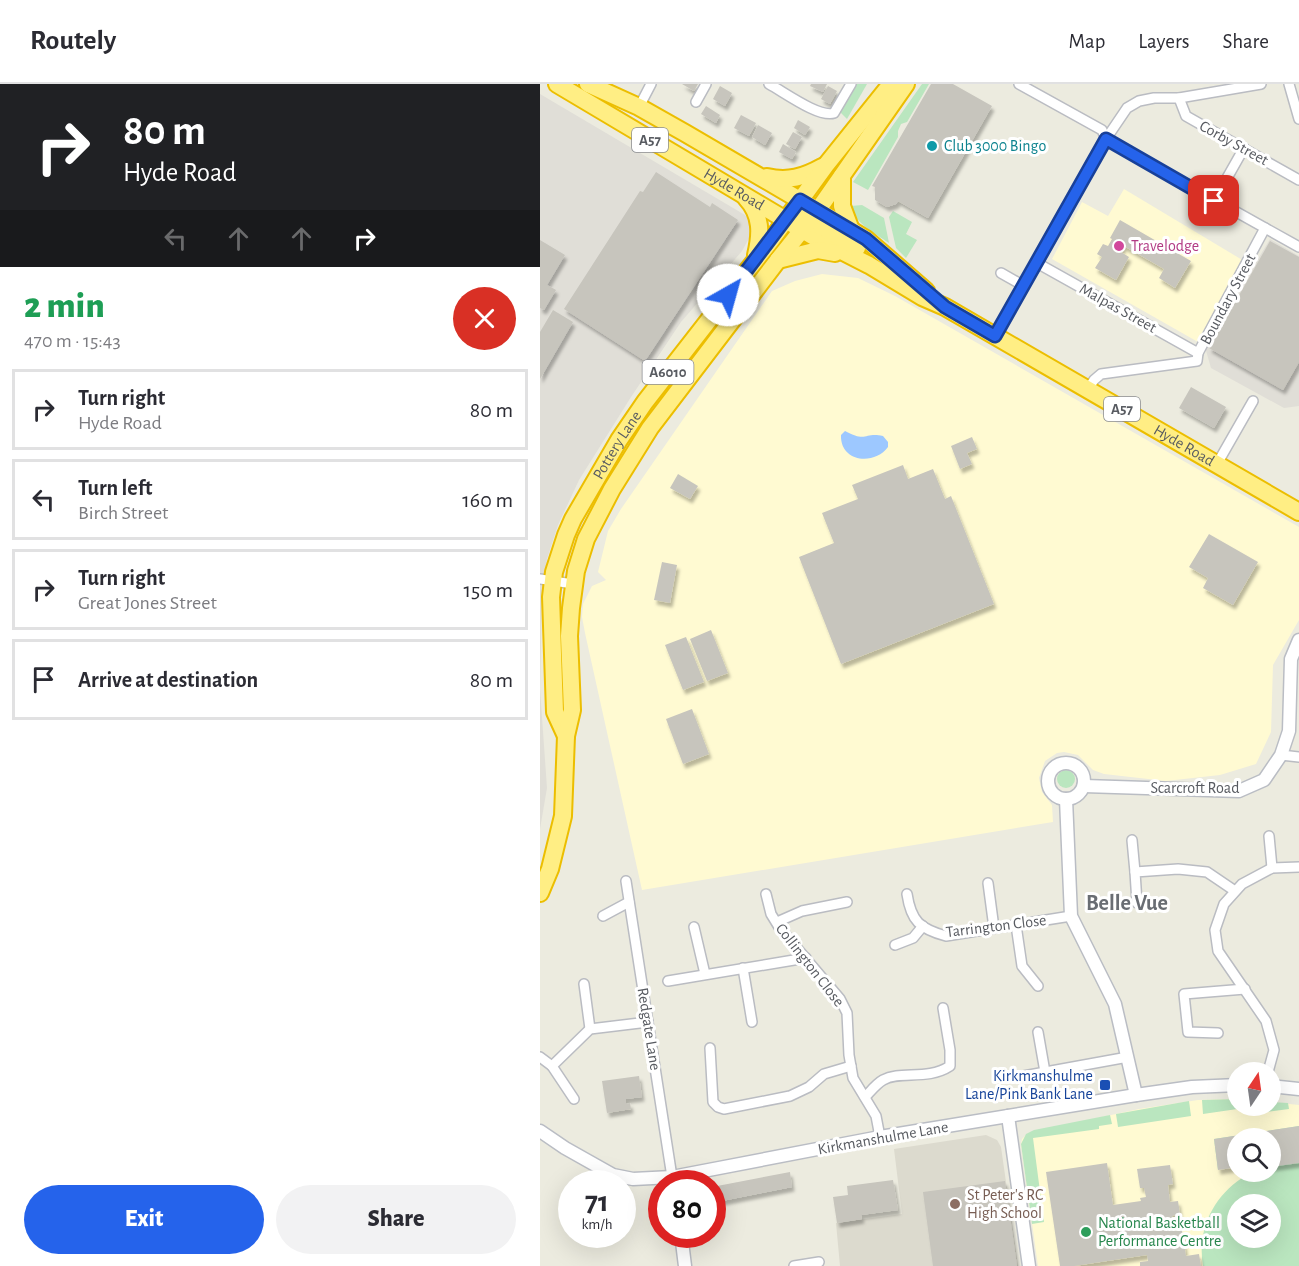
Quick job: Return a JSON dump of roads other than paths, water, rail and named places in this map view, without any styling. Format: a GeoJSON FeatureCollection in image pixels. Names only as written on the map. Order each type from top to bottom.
{"type":"FeatureCollection","features":[{"type":"Feature","properties":{"kind":"highway","name":"Hyde Road"},"geometry":{"type":"LineString","coordinates":[[557,84],[744,195],[793,210]]}},
{"type":"Feature","properties":{"kind":"highway","name":"Hyde Road"},"geometry":{"type":"LineString","coordinates":[[588,84],[639,107],[749,171],[793,210],[810,220],[869,265],[922,297],[945,307],[1299,512]]}},
{"type":"Feature","properties":{"kind":"highway","name":"Pottery Lane"},"geometry":{"type":"LineString","coordinates":[[566,736],[555,712],[546,580],[554,572],[566,535],[619,440],[826,165],[891,84]]}},
{"type":"Feature","properties":{"kind":"highway","name":"Pottery Lane"},"geometry":{"type":"LineString","coordinates":[[540,893],[550,869],[563,816],[566,736],[572,710],[569,636],[573,584],[586,539],[631,458],[672,400],[810,220],[906,84]]}},
{"type":"Feature","properties":{"kind":"highway","name":"A57"},"geometry":{"type":"LineString","coordinates":[[685,132],[714,162],[793,210]]}},
{"type":"Feature","properties":{"kind":"highway","name":"A57"},"geometry":{"type":"LineString","coordinates":[[749,171],[771,178],[791,179],[809,174],[826,165]]}},
{"type":"Feature","properties":{"kind":"highway"},"geometry":{"type":"LineString","coordinates":[[842,175],[842,206],[851,230]]}},
{"type":"Feature","properties":{"kind":"highway"},"geometry":{"type":"LineString","coordinates":[[744,195],[754,208],[760,224],[755,259]]}},
{"type":"Feature","properties":{"kind":"highway"},"geometry":{"type":"LineString","coordinates":[[793,210],[802,221],[810,220]]}},
{"type":"Feature","properties":{"kind":"highway","name":"Hyde Road"},"geometry":{"type":"LineString","coordinates":[[810,220],[851,230],[892,261],[945,307]]}},
{"type":"Feature","properties":{"kind":"highway","name":"A57"},"geometry":{"type":"LineString","coordinates":[[810,220],[876,261],[891,278]]}},
{"type":"Feature","properties":{"kind":"highway","name":"A57"},"geometry":{"type":"LineString","coordinates":[[778,260],[815,250],[824,250],[869,265]]}},
{"type":"Feature","properties":{"kind":"street"},"geometry":{"type":"LineString","coordinates":[[639,107],[651,84]]}},
{"type":"Feature","properties":{"kind":"street"},"geometry":{"type":"LineString","coordinates":[[696,102],[706,84]]}},
{"type":"Feature","properties":{"kind":"street"},"geometry":{"type":"LineString","coordinates":[[769,84],[818,112],[828,115],[834,113],[851,84]]}},
{"type":"Feature","properties":{"kind":"street"},"geometry":{"type":"LineString","coordinates":[[1019,84],[1102,130],[1106,139],[1299,247]]}},
{"type":"Feature","properties":{"kind":"street"},"geometry":{"type":"LineString","coordinates":[[995,336],[1106,139],[1126,108],[1139,101],[1154,98],[1179,98],[1258,84]]}},
{"type":"Feature","properties":{"kind":"street"},"geometry":{"type":"LineString","coordinates":[[1289,84],[1299,119]]}},
{"type":"Feature","properties":{"kind":"street","name":"Corby Street"},"geometry":{"type":"LineString","coordinates":[[1179,98],[1186,116],[1299,180]]}},
{"type":"Feature","properties":{"kind":"street"},"geometry":{"type":"LineString","coordinates":[[1214,201],[1244,148]]}},
{"type":"Feature","properties":{"kind":"street","name":"Boundary Street"},"geometry":{"type":"LineString","coordinates":[[1088,390],[1101,374],[1197,361],[1198,353],[1265,228]]}},
{"type":"Feature","properties":{"kind":"street","name":"Malpas Street"},"geometry":{"type":"LineString","coordinates":[[1037,263],[1198,353]]}},
{"type":"Feature","properties":{"kind":"street"},"geometry":{"type":"LineString","coordinates":[[1001,273],[1024,285]]}},
{"type":"Feature","properties":{"kind":"street"},"geometry":{"type":"LineString","coordinates":[[1217,464],[1252,401]]}},
{"type":"Feature","properties":{"kind":"street"},"geometry":{"type":"LineString","coordinates":[[546,580],[573,584]]}},
{"type":"Feature","properties":{"kind":"street","name":"Scarcroft Road"},"geometry":{"type":"LineString","coordinates":[[1084,786],[1239,791],[1264,780],[1281,755],[1289,730],[1291,659],[1299,640]]}},
{"type":"Feature","properties":{"kind":"street"},"geometry":{"type":"LineString","coordinates":[[1281,755],[1299,757]]}},
{"type":"Feature","properties":{"kind":"street"},"geometry":{"type":"LineString","coordinates":[[1063,763],[1075,765],[1083,774],[1084,786],[1077,795],[1066,799],[1060,798],[1050,790],[1048,779],[1053,768],[1063,763]]}},
{"type":"Feature","properties":{"kind":"street"},"geometry":{"type":"LineString","coordinates":[[1066,799],[1071,916],[1115,1004],[1136,1095]]}},
{"type":"Feature","properties":{"kind":"street"},"geometry":{"type":"LineString","coordinates":[[1269,836],[1272,868]]}},
{"type":"Feature","properties":{"kind":"street"},"geometry":{"type":"LineString","coordinates":[[1132,840],[1137,903]]}},
{"type":"Feature","properties":{"kind":"street"},"geometry":{"type":"LineString","coordinates":[[1271,1062],[1275,1050],[1266,1021],[1218,951],[1215,930],[1224,904],[1242,884],[1272,868],[1299,867]]}},
{"type":"Feature","properties":{"kind":"street"},"geometry":{"type":"LineString","coordinates":[[1135,872],[1178,869],[1207,872],[1235,891]]}},
{"type":"Feature","properties":{"kind":"street","name":"Redgate Lane"},"geometry":{"type":"LineString","coordinates":[[626,881],[670,1170]]}},
{"type":"Feature","properties":{"kind":"street"},"geometry":{"type":"LineString","coordinates":[[988,883],[994,928]]}},
{"type":"Feature","properties":{"kind":"street","name":"Collington Close"},"geometry":{"type":"LineString","coordinates":[[765,894],[771,914],[840,999],[847,1013],[853,1078],[876,1116],[880,1137]]}},
{"type":"Feature","properties":{"kind":"street","name":"Tarrington Close"},"geometry":{"type":"LineString","coordinates":[[907,894],[909,909],[918,923],[931,932],[946,936],[1071,916]]}},
{"type":"Feature","properties":{"kind":"street"},"geometry":{"type":"LineString","coordinates":[[603,915],[629,902]]}},
{"type":"Feature","properties":{"kind":"street"},"geometry":{"type":"LineString","coordinates":[[777,922],[802,911],[847,902]]}},
{"type":"Feature","properties":{"kind":"street"},"geometry":{"type":"LineString","coordinates":[[1016,925],[1022,966],[1038,986]]}},
{"type":"Feature","properties":{"kind":"street"},"geometry":{"type":"LineString","coordinates":[[694,927],[705,974]]}},
{"type":"Feature","properties":{"kind":"street","name":"Tarrington Close"},"geometry":{"type":"LineString","coordinates":[[895,945],[913,938],[923,927]]}},
{"type":"Feature","properties":{"kind":"street"},"geometry":{"type":"LineString","coordinates":[[668,981],[806,958]]}},
{"type":"Feature","properties":{"kind":"street"},"geometry":{"type":"LineString","coordinates":[[743,968],[752,1022]]}},
{"type":"Feature","properties":{"kind":"street"},"geometry":{"type":"LineString","coordinates":[[584,984],[590,1029]]}},
{"type":"Feature","properties":{"kind":"street"},"geometry":{"type":"LineString","coordinates":[[1218,1033],[1188,1032],[1184,994],[1245,990]]}},
{"type":"Feature","properties":{"kind":"street"},"geometry":{"type":"LineString","coordinates":[[865,1097],[883,1079],[921,1076],[942,1071],[950,1066],[950,1050],[943,1008]]}},
{"type":"Feature","properties":{"kind":"street"},"geometry":{"type":"LineString","coordinates":[[552,1066],[590,1029],[648,1022]]}},
{"type":"Feature","properties":{"kind":"street"},"geometry":{"type":"LineString","coordinates":[[1038,1032],[1045,1072]]}},
{"type":"Feature","properties":{"kind":"street"},"geometry":{"type":"LineString","coordinates":[[710,1048],[713,1102],[724,1109],[790,1096],[809,1087],[824,1074],[851,1066]]}},
{"type":"Feature","properties":{"kind":"street"},"geometry":{"type":"LineString","coordinates":[[540,1057],[552,1066],[574,1099]]}},
{"type":"Feature","properties":{"kind":"street"},"geometry":{"type":"LineString","coordinates":[[1018,1077],[1128,1057]]}},
{"type":"Feature","properties":{"kind":"street","name":"Kirkmanshulme Lane"},"geometry":{"type":"LineString","coordinates":[[720,1170],[880,1137],[1136,1095],[1210,1085],[1227,1085]]}},
{"type":"Feature","properties":{"kind":"street"},"geometry":{"type":"LineString","coordinates":[[1281,1087],[1299,1089]]}},
{"type":"Feature","properties":{"kind":"street"},"geometry":{"type":"LineString","coordinates":[[1008,1116],[1029,1266]]}},
{"type":"Feature","properties":{"kind":"street","name":"Kirkmanshulme Lane"},"geometry":{"type":"LineString","coordinates":[[540,1131],[565,1148],[613,1174],[633,1179],[648,1179]]}},
{"type":"Feature","properties":{"kind":"street"},"geometry":{"type":"LineString","coordinates":[[683,1248],[686,1266]]}},
{"type":"Feature","properties":{"kind":"street"},"geometry":{"type":"LineString","coordinates":[[794,1266],[819,1263]]}},
{"type":"Feature","properties":{"kind":"water"},"geometry":{"type":"Polygon","coordinates":[[[845,431],[862,437],[883,436],[888,442],[888,447],[875,457],[867,459],[852,456],[842,444],[841,435],[845,431]]]}},
{"type":"Feature","properties":{"kind":"place","name":"Club 3000 Bingo"},"geometry":{"type":"Point","coordinates":[932,146]}},
{"type":"Feature","properties":{"kind":"place","name":"Travelodge"},"geometry":{"type":"Point","coordinates":[1119,246]}},
{"type":"Feature","properties":{"kind":"place","name":"Kirkmanshulme Lane/Pink Bank Lane"},"geometry":{"type":"Point","coordinates":[1105,1085]}},
{"type":"Feature","properties":{"kind":"place","name":"St Peter's RC High School"},"geometry":{"type":"Point","coordinates":[955,1204]}},
{"type":"Feature","properties":{"kind":"place","name":"National Basketball Performance Centre"},"geometry":{"type":"Point","coordinates":[1086,1232]}},
{"type":"Feature","properties":{"kind":"district","name":"Belle Vue"},"geometry":{"type":"Point","coordinates":[1127,903]}}]}
